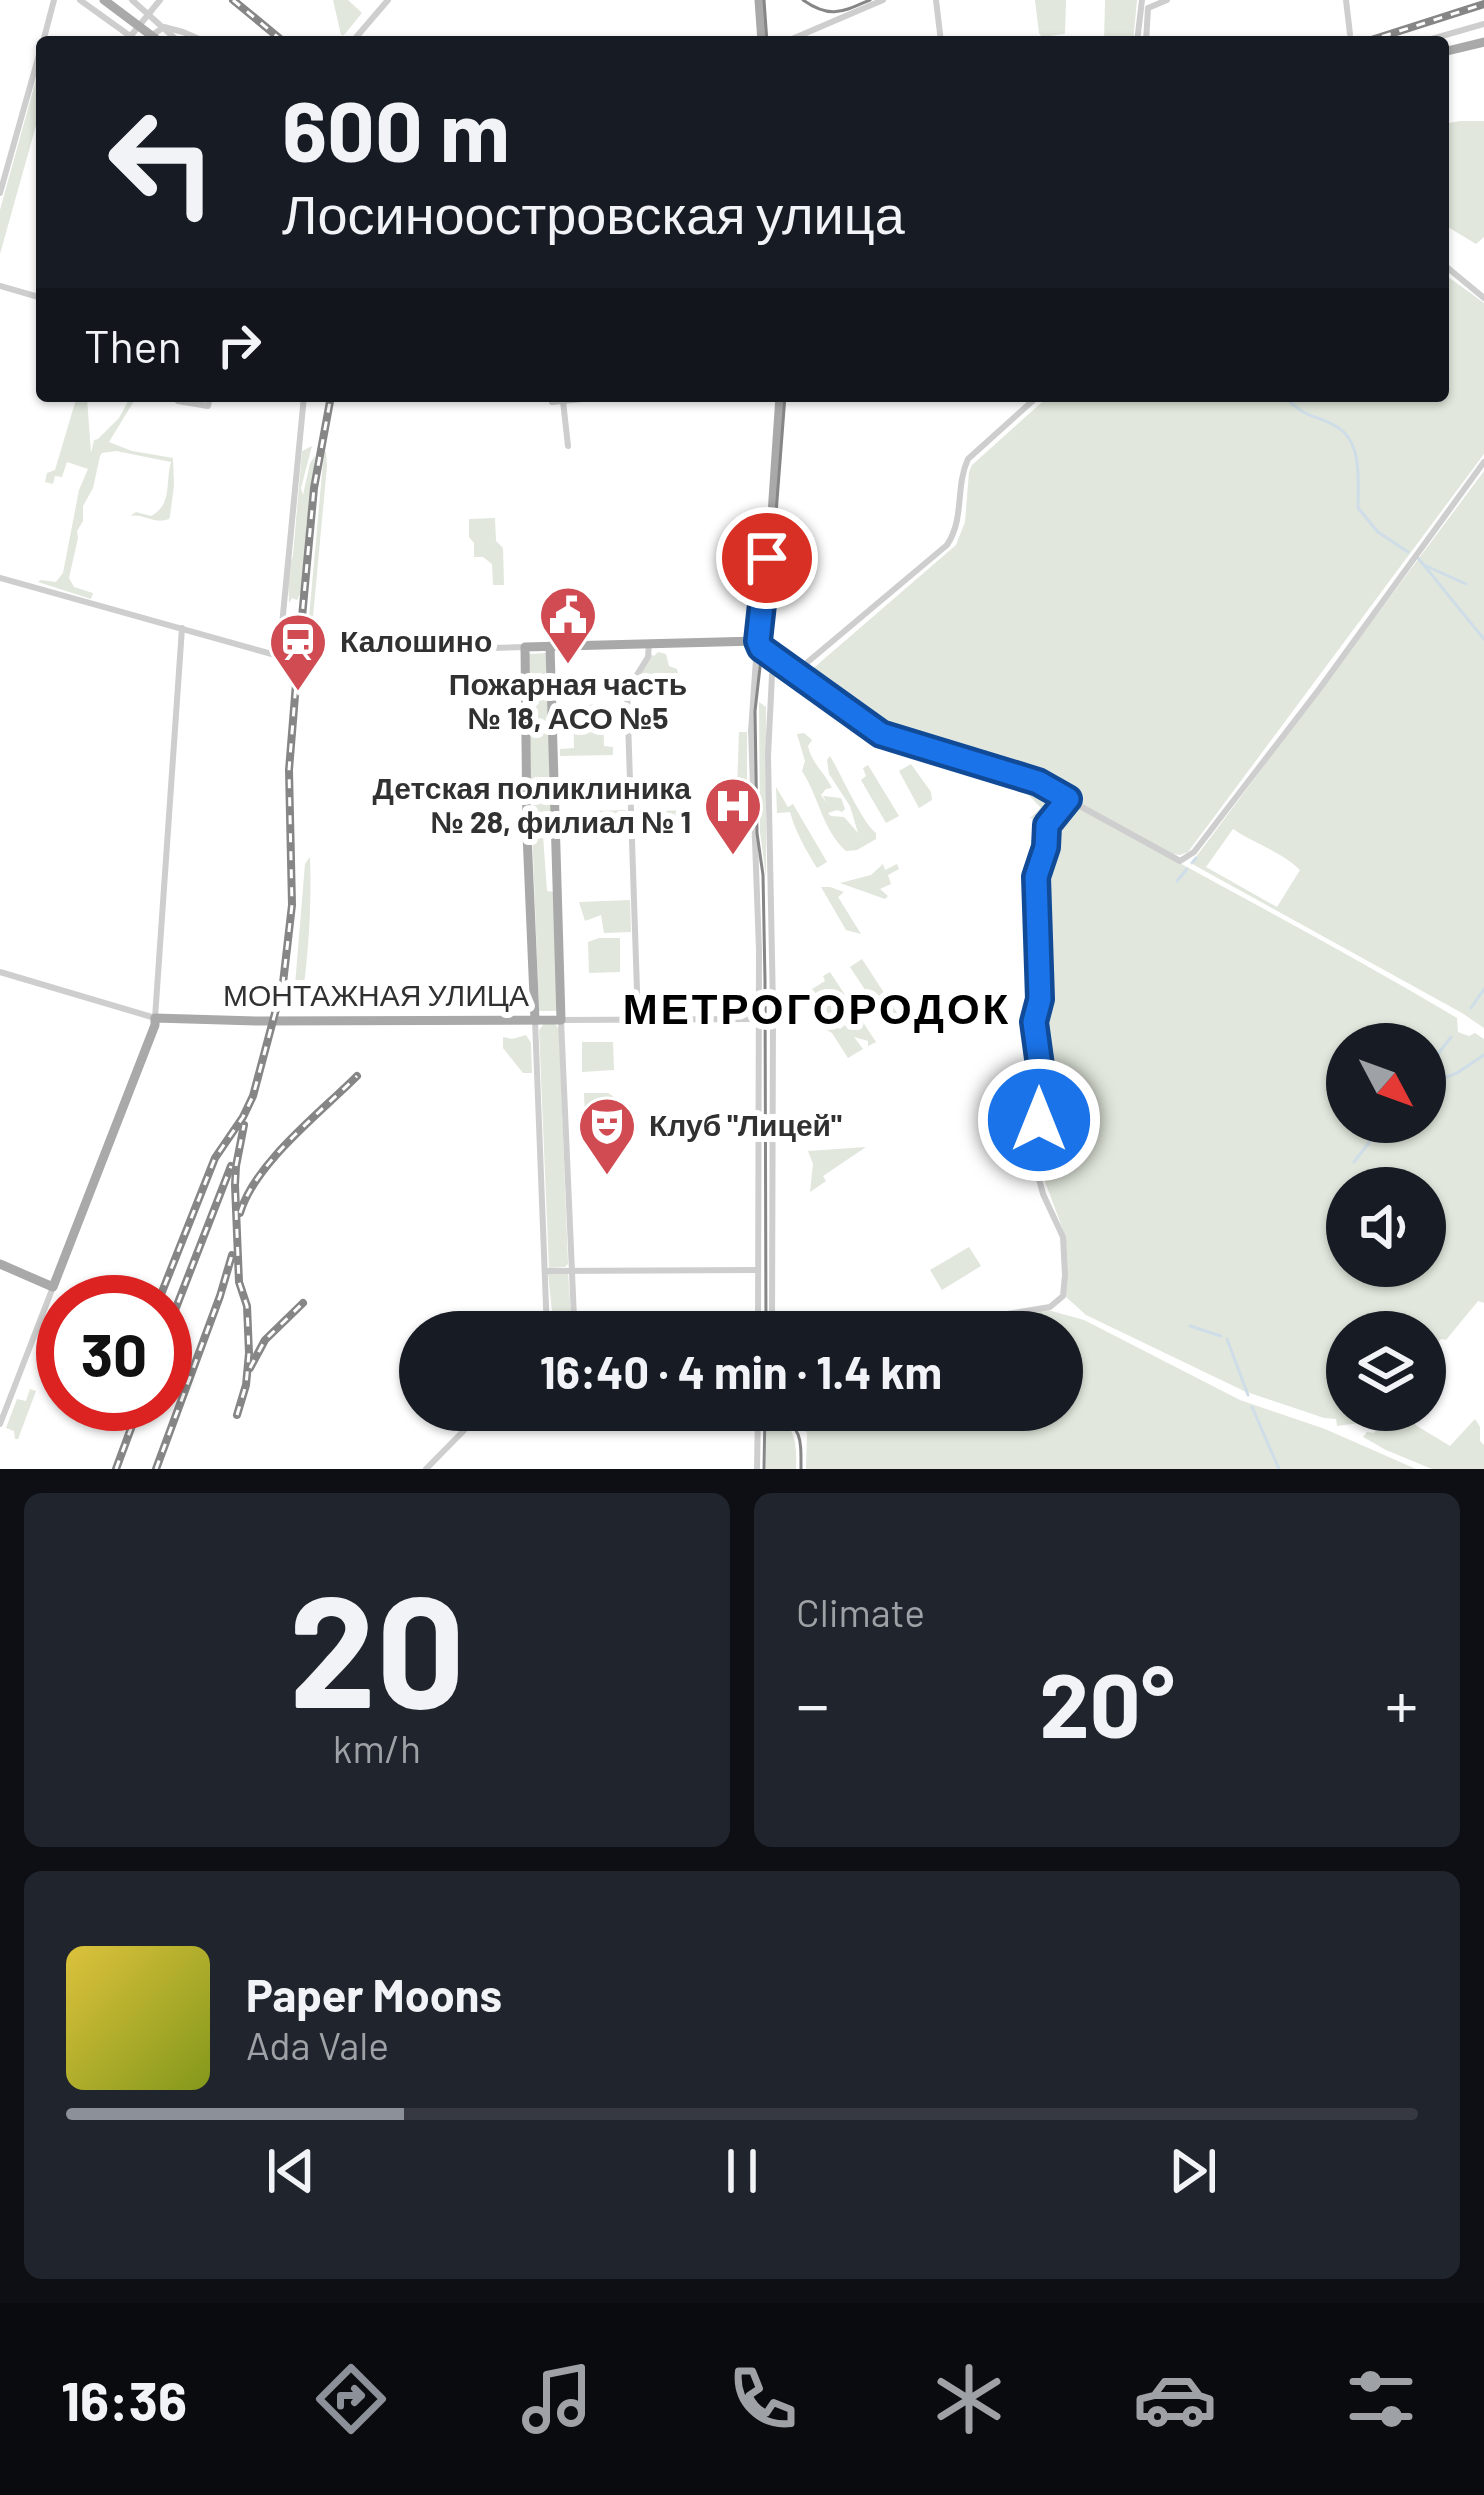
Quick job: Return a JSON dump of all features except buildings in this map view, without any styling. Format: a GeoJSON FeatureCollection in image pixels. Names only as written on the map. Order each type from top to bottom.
{"type":"FeatureCollection","features":[{"type":"Feature","properties":{"kind":"main road"},"geometry":{"type":"LineString","coordinates":[[104,0],[154,36]]}},
{"type":"Feature","properties":{"kind":"main road"},"geometry":{"type":"LineString","coordinates":[[114,0],[155,36]]}},
{"type":"Feature","properties":{"kind":"main road"},"geometry":{"type":"LineString","coordinates":[[759,0],[762,36]]}},
{"type":"Feature","properties":{"kind":"main road"},"geometry":{"type":"LineString","coordinates":[[1449,51],[1484,42]]}},
{"type":"Feature","properties":{"kind":"main road"},"geometry":{"type":"LineString","coordinates":[[535,1020],[525,647],[758,641],[780,402]]}},
{"type":"Feature","properties":{"kind":"main road"},"geometry":{"type":"LineString","coordinates":[[735,640],[748,635],[759,622]]}},
{"type":"Feature","properties":{"kind":"main road"},"geometry":{"type":"LineString","coordinates":[[550,646],[561,1020]]}},
{"type":"Feature","properties":{"kind":"main road"},"geometry":{"type":"LineString","coordinates":[[57,1275],[155,1018]]}},
{"type":"Feature","properties":{"kind":"main road","name":"МОНТАЖНАЯ УЛИЦА"},"geometry":{"type":"LineString","coordinates":[[155,1018],[561,1020]]}},
{"type":"Feature","properties":{"kind":"main road"},"geometry":{"type":"LineString","coordinates":[[0,1264],[36,1279]]}},
{"type":"Feature","properties":{"kind":"street"},"geometry":{"type":"LineString","coordinates":[[44,36],[54,0]]}},
{"type":"Feature","properties":{"kind":"street"},"geometry":{"type":"LineString","coordinates":[[80,0],[126,36]]}},
{"type":"Feature","properties":{"kind":"street"},"geometry":{"type":"LineString","coordinates":[[132,0],[172,36]]}},
{"type":"Feature","properties":{"kind":"street"},"geometry":{"type":"LineString","coordinates":[[131,36],[160,0]]}},
{"type":"Feature","properties":{"kind":"street"},"geometry":{"type":"LineString","coordinates":[[357,36],[388,0]]}},
{"type":"Feature","properties":{"kind":"street"},"geometry":{"type":"LineString","coordinates":[[798,36],[883,0]]}},
{"type":"Feature","properties":{"kind":"street"},"geometry":{"type":"LineString","coordinates":[[936,0],[939,36]]}},
{"type":"Feature","properties":{"kind":"street"},"geometry":{"type":"LineString","coordinates":[[1145,4],[1167,0]]}},
{"type":"Feature","properties":{"kind":"street"},"geometry":{"type":"LineString","coordinates":[[1346,0],[1350,34]]}},
{"type":"Feature","properties":{"kind":"street"},"geometry":{"type":"LineString","coordinates":[[1138,36],[1145,4]]}},
{"type":"Feature","properties":{"kind":"street"},"geometry":{"type":"LineString","coordinates":[[1145,4],[1146,36]]}},
{"type":"Feature","properties":{"kind":"street"},"geometry":{"type":"LineString","coordinates":[[1442,36],[1484,24]]}},
{"type":"Feature","properties":{"kind":"street"},"geometry":{"type":"LineString","coordinates":[[148,36],[170,27],[192,36]]}},
{"type":"Feature","properties":{"kind":"street"},"geometry":{"type":"LineString","coordinates":[[0,194],[36,65]]}},
{"type":"Feature","properties":{"kind":"street"},"geometry":{"type":"LineString","coordinates":[[1449,269],[1484,298]]}},
{"type":"Feature","properties":{"kind":"street"},"geometry":{"type":"LineString","coordinates":[[0,286],[36,296]]}},
{"type":"Feature","properties":{"kind":"street"},"geometry":{"type":"LineString","coordinates":[[0,578],[279,656],[303,402]]}},
{"type":"Feature","properties":{"kind":"street"},"geometry":{"type":"LineString","coordinates":[[563,402],[568,446]]}},
{"type":"Feature","properties":{"kind":"street"},"geometry":{"type":"LineString","coordinates":[[796,671],[947,545],[958,520],[968,459],[1031,402]]}},
{"type":"Feature","properties":{"kind":"street"},"geometry":{"type":"LineString","coordinates":[[758,641],[761,648],[881,734],[1038,782],[1177,860],[1190,856],[1320,688],[1484,462]]}},
{"type":"Feature","properties":{"kind":"street"},"geometry":{"type":"LineString","coordinates":[[155,1018],[182,628]]}},
{"type":"Feature","properties":{"kind":"street"},"geometry":{"type":"LineString","coordinates":[[758,641],[751,730],[759,1019],[758,1311]]}},
{"type":"Feature","properties":{"kind":"street"},"geometry":{"type":"LineString","coordinates":[[638,1020],[627,691],[648,657],[650,643]]}},
{"type":"Feature","properties":{"kind":"street"},"geometry":{"type":"LineString","coordinates":[[339,652],[525,647]]}},
{"type":"Feature","properties":{"kind":"street"},"geometry":{"type":"LineString","coordinates":[[772,1311],[768,711],[772,667],[778,659]]}},
{"type":"Feature","properties":{"kind":"street"},"geometry":{"type":"LineString","coordinates":[[1025,1311],[1050,1307],[1063,1296],[1065,1275],[1064,1237],[1043,1194],[1034,1161],[1044,1095],[1034,1022],[1040,999],[1036,877],[1047,825],[1068,799]]}},
{"type":"Feature","properties":{"kind":"street"},"geometry":{"type":"LineString","coordinates":[[756,883],[770,883]]}},
{"type":"Feature","properties":{"kind":"street","name":"МОНТАЖНАЯ УЛИЦА"},"geometry":{"type":"LineString","coordinates":[[0,972],[155,1018]]}},
{"type":"Feature","properties":{"kind":"street","name":"МОНТАЖНАЯ УЛИЦА"},"geometry":{"type":"LineString","coordinates":[[561,1020],[759,1019]]}},
{"type":"Feature","properties":{"kind":"street"},"geometry":{"type":"LineString","coordinates":[[535,1020],[547,1311]]}},
{"type":"Feature","properties":{"kind":"street"},"geometry":{"type":"LineString","coordinates":[[561,1020],[574,1311]]}},
{"type":"Feature","properties":{"kind":"street"},"geometry":{"type":"LineString","coordinates":[[759,1146],[774,1145]]}},
{"type":"Feature","properties":{"kind":"street"},"geometry":{"type":"LineString","coordinates":[[545,1271],[758,1270]]}},
{"type":"Feature","properties":{"kind":"street"},"geometry":{"type":"LineString","coordinates":[[0,1424],[36,1330]]}},
{"type":"Feature","properties":{"kind":"street"},"geometry":{"type":"LineString","coordinates":[[426,1469],[463,1431]]}},
{"type":"Feature","properties":{"kind":"street"},"geometry":{"type":"LineString","coordinates":[[757,1469],[758,1431]]}},
{"type":"Feature","properties":{"kind":"shaded area"},"geometry":{"type":"Polygon","coordinates":[[[333,0],[348,0],[362,13],[344,35],[341,35],[333,0]]]}},
{"type":"Feature","properties":{"kind":"shaded area"},"geometry":{"type":"Polygon","coordinates":[[[1035,0],[1066,0],[1065,34],[1039,33],[1035,0]]]}},
{"type":"Feature","properties":{"kind":"shaded area"},"geometry":{"type":"Polygon","coordinates":[[[1105,0],[1137,0],[1134,36],[1104,36],[1105,0]]]}},
{"type":"Feature","properties":{"kind":"shaded area"},"geometry":{"type":"Polygon","coordinates":[[[36,80],[36,125],[0,254],[0,210],[36,80]]]}},
{"type":"Feature","properties":{"kind":"shaded area"},"geometry":{"type":"Polygon","coordinates":[[[1484,121],[1484,237],[1476,244],[1449,228],[1449,123],[1484,121]]]}},
{"type":"Feature","properties":{"kind":"shaded area"},"geometry":{"type":"Polygon","coordinates":[[[1449,277],[1484,303],[1484,454],[1188,852],[1180,855],[1040,781],[883,734],[809,675],[956,545],[965,522],[972,465],[1042,402],[1449,402],[1449,277]]]}},
{"type":"Feature","properties":{"kind":"shaded area"},"geometry":{"type":"Polygon","coordinates":[[[75,402],[87,402],[91,453],[94,440],[119,418],[128,402],[133,402],[109,442],[173,458],[170,516],[159,521],[130,516],[136,512],[151,516],[163,505],[171,462],[116,451],[100,456],[93,488],[83,506],[69,578],[74,587],[93,593],[91,599],[38,582],[56,582],[63,573],[79,490],[88,469],[67,462],[62,477],[55,476],[53,484],[45,482],[47,473],[55,470],[75,402]]]}},
{"type":"Feature","properties":{"kind":"shaded area"},"geometry":{"type":"Polygon","coordinates":[[[312,446],[301,488],[303,495],[315,456],[303,589],[289,603],[288,572],[302,451],[312,446]]]}},
{"type":"Feature","properties":{"kind":"shaded area"},"geometry":{"type":"Polygon","coordinates":[[[324,451],[327,466],[311,638],[306,643],[305,638],[324,451]]]}},
{"type":"Feature","properties":{"kind":"shaded area"},"geometry":{"type":"Polygon","coordinates":[[[1484,471],[1484,1028],[1193,861],[1484,471]],[[1233,829],[1206,867],[1277,907],[1300,870],[1233,829]]]}},
{"type":"Feature","properties":{"kind":"shaded area"},"geometry":{"type":"Polygon","coordinates":[[[495,518],[496,541],[503,548],[504,585],[493,585],[492,564],[474,557],[469,537],[469,519],[495,518]]]}},
{"type":"Feature","properties":{"kind":"shaded area"},"geometry":{"type":"Polygon","coordinates":[[[547,653],[552,821],[542,822],[547,891],[555,892],[557,1011],[539,1011],[527,695],[528,654],[547,653]]]}},
{"type":"Feature","properties":{"kind":"shaded area"},"geometry":{"type":"Polygon","coordinates":[[[650,654],[666,654],[669,666],[678,673],[656,680],[637,679],[650,654]]]}},
{"type":"Feature","properties":{"kind":"shaded area"},"geometry":{"type":"Polygon","coordinates":[[[759,702],[766,707],[766,877],[760,832],[759,702]]]}},
{"type":"Feature","properties":{"kind":"shaded area"},"geometry":{"type":"Polygon","coordinates":[[[603,704],[604,746],[613,747],[613,755],[560,756],[560,749],[574,748],[573,706],[603,704]]]}},
{"type":"Feature","properties":{"kind":"shaded area"},"geometry":{"type":"Polygon","coordinates":[[[739,732],[747,732],[747,838],[739,838],[739,732]]]}},
{"type":"Feature","properties":{"kind":"shaded area"},"geometry":{"type":"Polygon","coordinates":[[[797,734],[812,740],[810,752],[832,788],[821,795],[828,805],[823,796],[841,798],[845,809],[828,813],[844,817],[858,833],[850,806],[829,774],[830,756],[876,833],[876,839],[857,850],[846,851],[838,843],[802,771],[805,761],[797,734]]]}},
{"type":"Feature","properties":{"kind":"shaded area"},"geometry":{"type":"Polygon","coordinates":[[[911,764],[931,792],[932,800],[919,808],[899,771],[911,764]]]}},
{"type":"Feature","properties":{"kind":"shaded area"},"geometry":{"type":"Polygon","coordinates":[[[868,765],[899,816],[886,823],[861,780],[868,765]]]}},
{"type":"Feature","properties":{"kind":"shaded area"},"geometry":{"type":"Polygon","coordinates":[[[1019,781],[1061,800],[1044,823],[1030,818],[1041,808],[1019,781]]]}},
{"type":"Feature","properties":{"kind":"shaded area"},"geometry":{"type":"Polygon","coordinates":[[[776,787],[788,807],[793,804],[827,862],[817,868],[790,812],[777,813],[776,787]]]}},
{"type":"Feature","properties":{"kind":"shaded area"},"geometry":{"type":"Polygon","coordinates":[[[1068,801],[1457,1018],[1458,1032],[1484,1039],[1484,1303],[1478,1301],[1446,1340],[1446,1311],[1326,1311],[1324,1418],[1244,1391],[1086,1315],[1065,1296],[1066,1238],[1037,1160],[1047,1085],[1037,1023],[1039,876],[1048,830],[1068,801]]]}},
{"type":"Feature","properties":{"kind":"shaded area"},"geometry":{"type":"Polygon","coordinates":[[[626,810],[627,830],[596,831],[595,811],[626,810]]]}},
{"type":"Feature","properties":{"kind":"shaded area"},"geometry":{"type":"Polygon","coordinates":[[[694,810],[694,824],[657,825],[654,821],[654,811],[694,810]]]}},
{"type":"Feature","properties":{"kind":"shaded area"},"geometry":{"type":"Polygon","coordinates":[[[310,857],[306,970],[301,1008],[293,1009],[305,864],[310,857]]]}},
{"type":"Feature","properties":{"kind":"shaded area"},"geometry":{"type":"Polygon","coordinates":[[[883,864],[885,870],[897,864],[899,869],[888,875],[891,884],[880,889],[888,896],[885,899],[840,883],[871,875],[883,864]]]}},
{"type":"Feature","properties":{"kind":"shaded area"},"geometry":{"type":"Polygon","coordinates":[[[821,887],[844,892],[838,897],[861,934],[846,930],[821,887]]]}},
{"type":"Feature","properties":{"kind":"shaded area"},"geometry":{"type":"Polygon","coordinates":[[[630,900],[631,932],[604,933],[601,915],[585,921],[579,902],[630,900]]]}},
{"type":"Feature","properties":{"kind":"shaded area"},"geometry":{"type":"Polygon","coordinates":[[[620,938],[620,972],[589,973],[588,942],[620,938]]]}},
{"type":"Feature","properties":{"kind":"shaded area"},"geometry":{"type":"Polygon","coordinates":[[[862,959],[903,1022],[885,1020],[850,967],[862,959]]]}},
{"type":"Feature","properties":{"kind":"shaded area"},"geometry":{"type":"Polygon","coordinates":[[[830,972],[876,1042],[868,1046],[868,1041],[854,1037],[863,1049],[848,1058],[832,1033],[823,1028],[830,1024],[859,1029],[860,1025],[851,1024],[847,1013],[833,1022],[812,989],[830,972]]]}},
{"type":"Feature","properties":{"kind":"shaded area"},"geometry":{"type":"Polygon","coordinates":[[[544,1024],[559,1029],[568,1264],[549,1268],[539,1030],[544,1024]]]}},
{"type":"Feature","properties":{"kind":"shaded area"},"geometry":{"type":"Polygon","coordinates":[[[526,1035],[531,1043],[532,1073],[523,1073],[503,1048],[503,1037],[526,1035]]]}},
{"type":"Feature","properties":{"kind":"shaded area"},"geometry":{"type":"Polygon","coordinates":[[[582,1042],[613,1042],[614,1070],[582,1072],[582,1042]]]}},
{"type":"Feature","properties":{"kind":"shaded area"},"geometry":{"type":"Polygon","coordinates":[[[584,1093],[613,1096],[612,1124],[594,1126],[589,1133],[584,1130],[588,1122],[584,1093]]]}},
{"type":"Feature","properties":{"kind":"shaded area"},"geometry":{"type":"Polygon","coordinates":[[[866,1147],[823,1176],[826,1181],[810,1192],[813,1164],[808,1151],[866,1147]]]}},
{"type":"Feature","properties":{"kind":"shaded area"},"geometry":{"type":"Polygon","coordinates":[[[969,1247],[981,1266],[942,1290],[930,1270],[969,1247]]]}},
{"type":"Feature","properties":{"kind":"shaded area"},"geometry":{"type":"Polygon","coordinates":[[[568,1272],[571,1311],[552,1311],[548,1273],[568,1272]]]}},
{"type":"Feature","properties":{"kind":"shaded area"},"geometry":{"type":"Polygon","coordinates":[[[1083,1320],[1240,1400],[1325,1429],[1416,1469],[806,1469],[807,1433],[1083,1431],[1083,1320]]]}},
{"type":"Feature","properties":{"kind":"shaded area"},"geometry":{"type":"Polygon","coordinates":[[[30,1389],[36,1391],[15,1439],[14,1431],[6,1428],[17,1399],[26,1401],[30,1389]]]}},
{"type":"Feature","properties":{"kind":"shaded area"},"geometry":{"type":"Polygon","coordinates":[[[1475,1419],[1484,1445],[1484,1469],[1432,1469],[1363,1437],[1425,1431],[1450,1446],[1475,1419]]]}},
{"type":"Feature","properties":{"kind":"shaded area"},"geometry":{"type":"Polygon","coordinates":[[[766,1431],[791,1431],[796,1469],[766,1469],[766,1431]]]}},
{"type":"Feature","properties":{"kind":"waterway"},"geometry":{"type":"LineString","coordinates":[[1291,402],[1345,434],[1357,463],[1358,508],[1378,532],[1408,552]]}},
{"type":"Feature","properties":{"kind":"waterway"},"geometry":{"type":"LineString","coordinates":[[1418,558],[1484,639]]}},
{"type":"Feature","properties":{"kind":"waterway"},"geometry":{"type":"LineString","coordinates":[[1424,565],[1466,584]]}},
{"type":"Feature","properties":{"kind":"waterway"},"geometry":{"type":"LineString","coordinates":[[1192,863],[1196,858]]}},
{"type":"Feature","properties":{"kind":"waterway"},"geometry":{"type":"LineString","coordinates":[[1177,881],[1187,869]]}},
{"type":"Feature","properties":{"kind":"waterway"},"geometry":{"type":"LineString","coordinates":[[1471,1008],[1484,989]]}},
{"type":"Feature","properties":{"kind":"waterway"},"geometry":{"type":"LineString","coordinates":[[1446,1044],[1451,1037]]}},
{"type":"Feature","properties":{"kind":"waterway"},"geometry":{"type":"LineString","coordinates":[[1446,1077],[1484,1055]]}},
{"type":"Feature","properties":{"kind":"waterway"},"geometry":{"type":"LineString","coordinates":[[1354,1162],[1369,1143]]}},
{"type":"Feature","properties":{"kind":"waterway"},"geometry":{"type":"LineString","coordinates":[[1190,1326],[1221,1336]]}},
{"type":"Feature","properties":{"kind":"waterway"},"geometry":{"type":"LineString","coordinates":[[1227,1339],[1248,1395]]}},
{"type":"Feature","properties":{"kind":"waterway"},"geometry":{"type":"LineString","coordinates":[[1252,1407],[1279,1469]]}},
{"type":"Feature","properties":{"kind":"tram line"},"geometry":{"type":"LineString","coordinates":[[764,0],[767,36]]}},
{"type":"Feature","properties":{"kind":"tram line"},"geometry":{"type":"LineString","coordinates":[[803,0],[836,12],[870,0]]}},
{"type":"Feature","properties":{"kind":"tram line"},"geometry":{"type":"LineString","coordinates":[[766,1311],[765,981],[755,711],[785,402]]}},
{"type":"Feature","properties":{"kind":"tram line"},"geometry":{"type":"LineString","coordinates":[[764,1469],[765,1431]]}},
{"type":"Feature","properties":{"kind":"tram line"},"geometry":{"type":"LineString","coordinates":[[796,1431],[801,1469]]}},
{"type":"Feature","properties":{"kind":"railway"},"geometry":{"type":"LineString","coordinates":[[233,0],[277,36]]}},
{"type":"Feature","properties":{"kind":"railway"},"geometry":{"type":"LineString","coordinates":[[1384,36],[1484,4]]}},
{"type":"Feature","properties":{"kind":"railway"},"geometry":{"type":"LineString","coordinates":[[169,1275],[215,1158],[253,1096],[283,983],[292,905],[289,770],[314,488],[330,402]]}},
{"type":"Feature","properties":{"kind":"railway"},"geometry":{"type":"LineString","coordinates":[[240,1213],[274,1158],[357,1076]]}},
{"type":"Feature","properties":{"kind":"railway"},"geometry":{"type":"LineString","coordinates":[[237,1415],[249,1353],[247,1306],[239,1282],[235,1185],[244,1125]]}},
{"type":"Feature","properties":{"kind":"railway"},"geometry":{"type":"LineString","coordinates":[[189,1275],[231,1166]]}},
{"type":"Feature","properties":{"kind":"railway"},"geometry":{"type":"LineString","coordinates":[[156,1469],[232,1255]]}},
{"type":"Feature","properties":{"kind":"railway"},"geometry":{"type":"LineString","coordinates":[[250,1368],[265,1340],[303,1303]]}},
{"type":"Feature","properties":{"kind":"railway"},"geometry":{"type":"LineString","coordinates":[[116,1469],[130,1431]]}},
{"type":"Feature","properties":{"kind":"place","name":"Пожарная часть № 18, АСО №5"},"geometry":{"type":"Point","coordinates":[568,666]}},
{"type":"Feature","properties":{"kind":"place","name":"Калошино"},"geometry":{"type":"Point","coordinates":[298,693]}},
{"type":"Feature","properties":{"kind":"place","name":"Детская поликлиника № 28, филиал № 1"},"geometry":{"type":"Point","coordinates":[733,857]}},
{"type":"Feature","properties":{"kind":"place","name":"Клуб \"Лицей\""},"geometry":{"type":"Point","coordinates":[607,1177]}},
{"type":"Feature","properties":{"kind":"district","name":"МЕТРОГОРОДОК"},"geometry":{"type":"Point","coordinates":[817,1009]}},
{"type":"Feature","properties":{"kind":"route"},"geometry":{"type":"LineString","coordinates":[[767,558],[761,648],[881,734],[1038,782],[1068,799],[1047,825],[1036,877],[1040,999],[1034,1022],[1044,1095],[1039,1120]]}}]}
